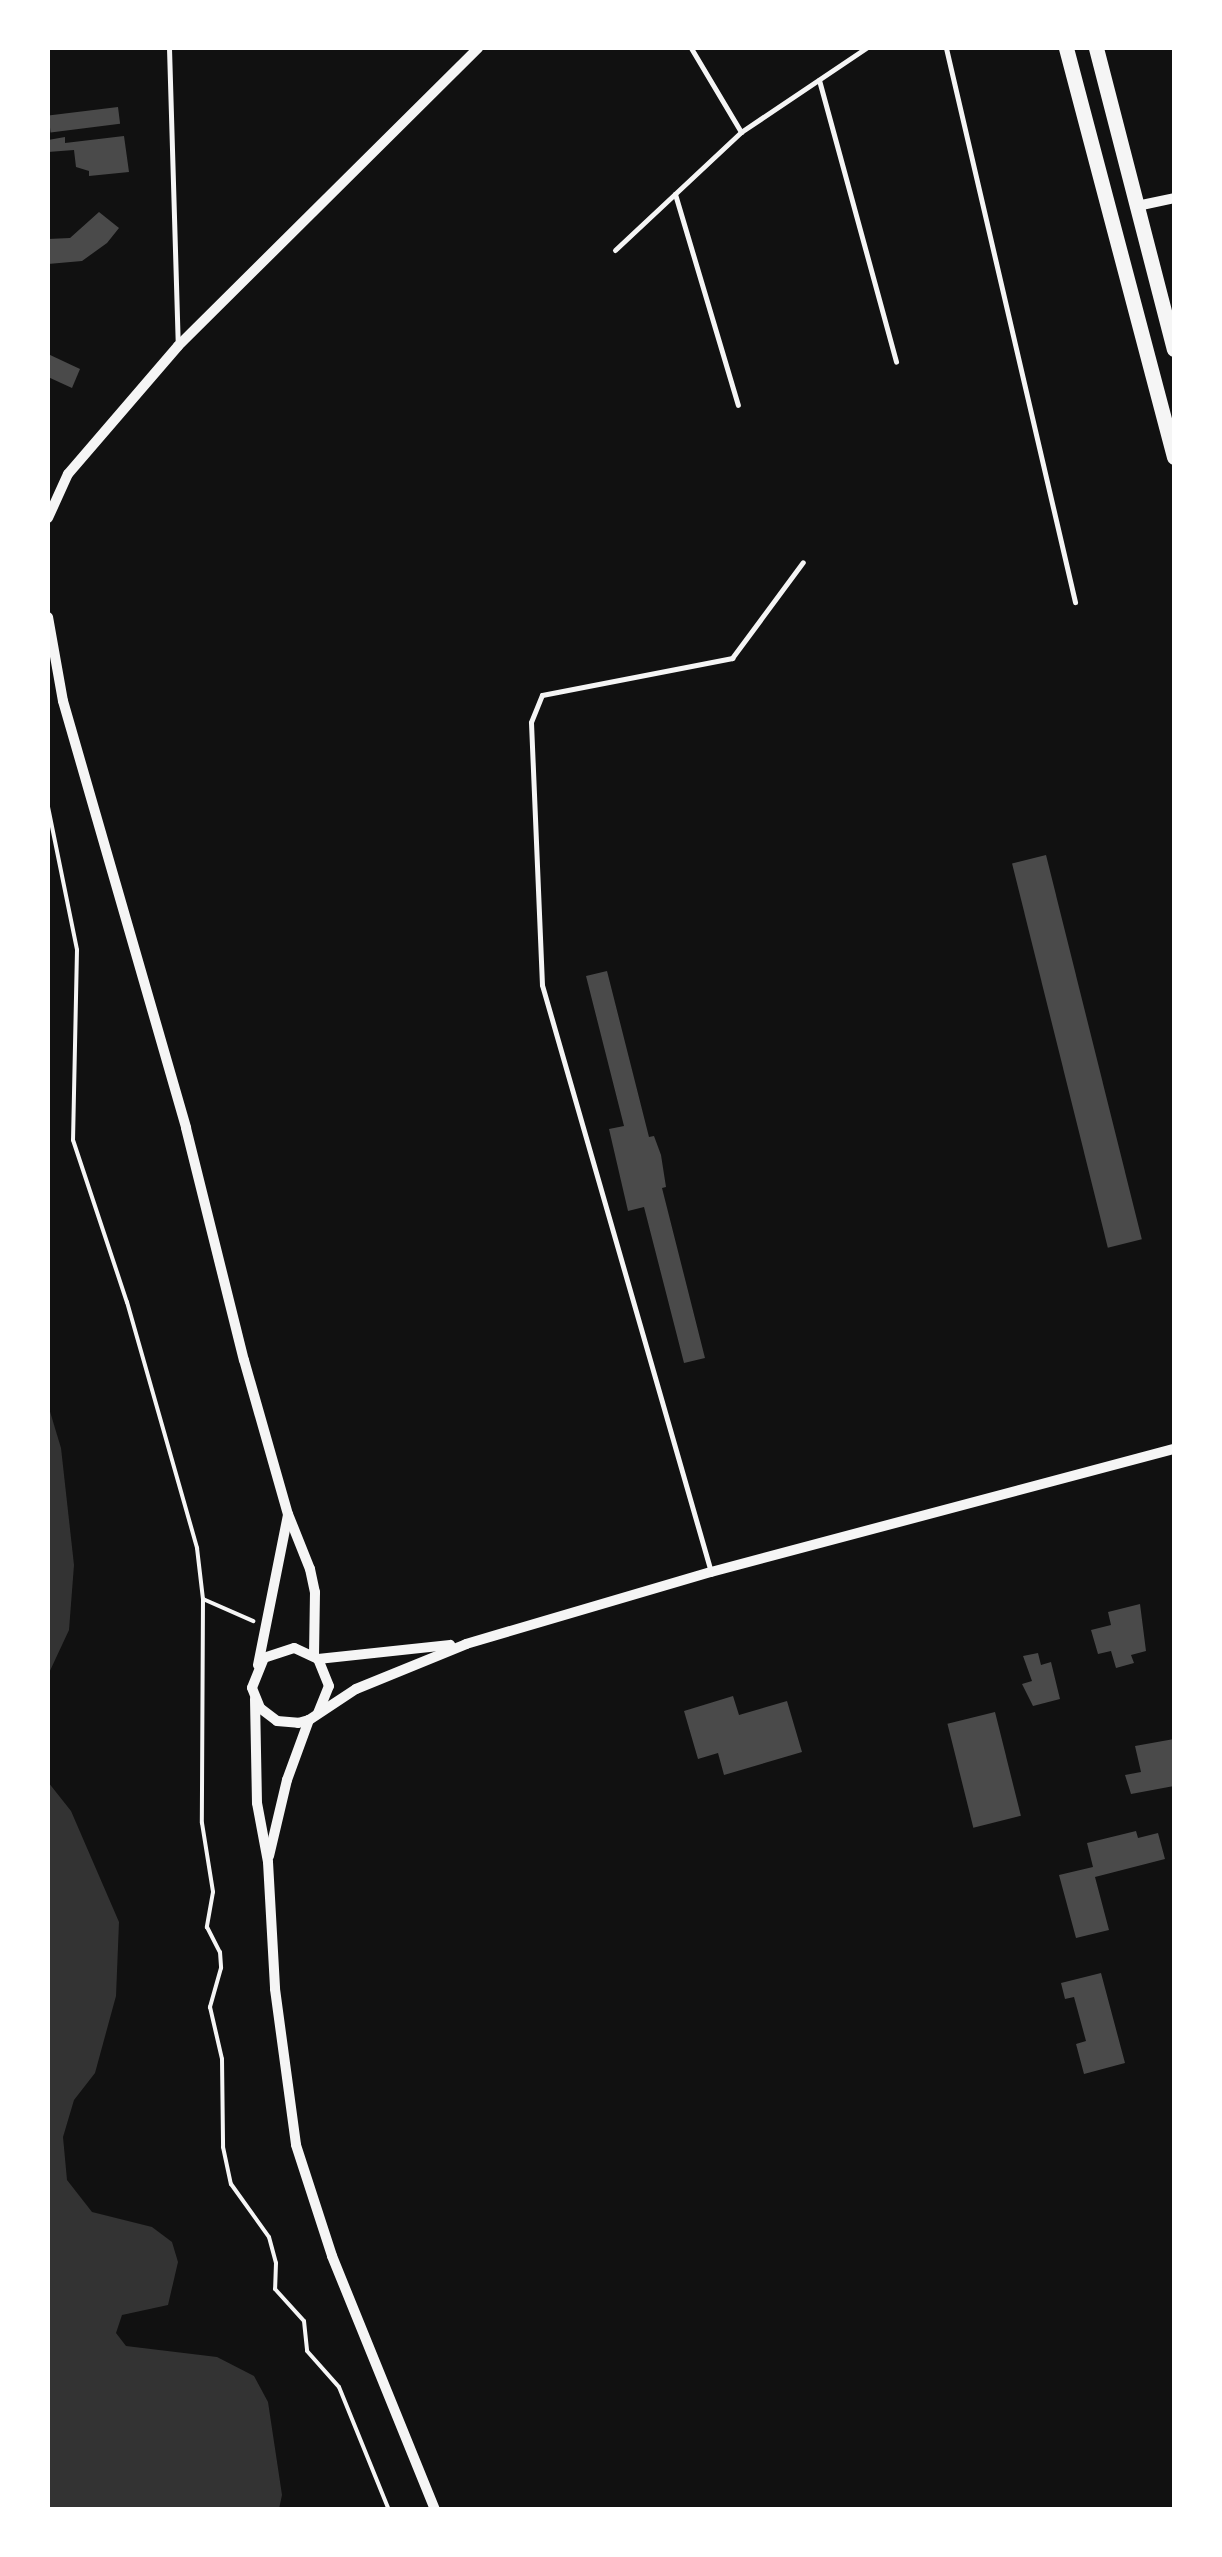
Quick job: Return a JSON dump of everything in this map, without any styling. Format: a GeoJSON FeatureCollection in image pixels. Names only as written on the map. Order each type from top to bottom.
{"type":"FeatureCollection","features":[{"type":"Feature","properties":{"kind":"highway"},"geometry":{"type":"LineString","coordinates":[[1066,48],[1174,456]]}},
{"type":"Feature","properties":{"kind":"highway"},"geometry":{"type":"LineString","coordinates":[[1096,48],[1174,350]]}},
{"type":"Feature","properties":{"kind":"street"},"geometry":{"type":"LineString","coordinates":[[48,518],[68,474],[178,346],[478,48]]}},
{"type":"Feature","properties":{"kind":"street"},"geometry":{"type":"LineString","coordinates":[[1137,206],[1174,198]]}},
{"type":"Feature","properties":{"kind":"street"},"geometry":{"type":"LineString","coordinates":[[48,617],[64,700],[186,1128],[288,1514],[315,1592],[316,1658],[330,1686],[313,1716],[288,1780],[268,1862]]}},
{"type":"Feature","properties":{"kind":"street"},"geometry":{"type":"LineString","coordinates":[[255,1699],[277,1722],[313,1716],[356,1689],[466,1644],[712,1572],[1174,1449]]}},
{"type":"Feature","properties":{"kind":"street"},"geometry":{"type":"LineString","coordinates":[[288,1514],[257,1667],[255,1699],[257,1803],[268,1862],[275,1990],[296,2145],[332,2256],[435,2510]]}},
{"type":"Feature","properties":{"kind":"street"},"geometry":{"type":"LineString","coordinates":[[257,1667],[283,1648],[316,1658],[466,1644]]}},
{"type":"Feature","properties":{"kind":"lane"},"geometry":{"type":"LineString","coordinates":[[168,48],[178,346]]}},
{"type":"Feature","properties":{"kind":"lane"},"geometry":{"type":"LineString","coordinates":[[691,48],[741,132]]}},
{"type":"Feature","properties":{"kind":"lane"},"geometry":{"type":"LineString","coordinates":[[615,250],[741,132],[866,48]]}},
{"type":"Feature","properties":{"kind":"lane"},"geometry":{"type":"LineString","coordinates":[[946,48],[1075,602]]}},
{"type":"Feature","properties":{"kind":"lane"},"geometry":{"type":"LineString","coordinates":[[818,80],[896,362]]}},
{"type":"Feature","properties":{"kind":"lane"},"geometry":{"type":"LineString","coordinates":[[675,194],[738,405]]}},
{"type":"Feature","properties":{"kind":"lane"},"geometry":{"type":"LineString","coordinates":[[712,1572],[542,985],[531,722],[542,695],[732,658],[803,562]]}},
{"type":"Feature","properties":{"kind":"path"},"geometry":{"type":"LineString","coordinates":[[48,808],[77,950],[73,1140],[128,1302],[197,1548],[203,1598],[202,1823],[214,1892],[207,1927],[220,1952],[222,1968],[210,2007],[222,2058],[223,2147],[231,2184],[269,2236],[276,2263],[275,2289],[304,2320],[307,2352],[339,2387],[389,2510]]}},
{"type":"Feature","properties":{"kind":"path"},"geometry":{"type":"LineString","coordinates":[[203,1598],[252,1621]]}},
{"type":"Feature","properties":{"kind":"shaded area"},"geometry":{"type":"Polygon","coordinates":[[[48,1405],[61,1448],[74,1565],[69,1630],[48,1675],[48,1405]]]}},
{"type":"Feature","properties":{"kind":"shaded area"},"geometry":{"type":"Polygon","coordinates":[[[48,1782],[71,1811],[119,1922],[116,1996],[95,2073],[74,2100],[63,2137],[67,2180],[92,2212],[152,2227],[172,2242],[178,2262],[168,2305],[122,2315],[116,2333],[126,2346],[217,2357],[254,2376],[268,2402],[282,2495],[279,2509],[48,2509],[48,1782]]]}},
{"type":"Feature","properties":{"kind":"building"},"geometry":{"type":"Polygon","coordinates":[[[118,107],[120,124],[51,132],[49,116],[118,107]]]}},
{"type":"Feature","properties":{"kind":"building"},"geometry":{"type":"Polygon","coordinates":[[[124,136],[129,172],[89,176],[89,171],[76,167],[74,150],[48,152],[48,140],[65,137],[65,143],[124,136]]]}},
{"type":"Feature","properties":{"kind":"building"},"geometry":{"type":"Polygon","coordinates":[[[99,212],[119,228],[107,243],[82,261],[48,264],[48,239],[70,238],[99,212]]]}},
{"type":"Feature","properties":{"kind":"building"},"geometry":{"type":"Polygon","coordinates":[[[48,354],[80,369],[72,388],[48,377],[48,354]]]}},
{"type":"Feature","properties":{"kind":"building"},"geometry":{"type":"Polygon","coordinates":[[[1046,855],[1142,1239],[1108,1248],[1012,863],[1046,855]]]}},
{"type":"Feature","properties":{"kind":"building"},"geometry":{"type":"Polygon","coordinates":[[[607,971],[649,1137],[654,1136],[661,1155],[666,1187],[662,1188],[705,1358],[684,1363],[644,1207],[628,1211],[609,1129],[624,1126],[586,976],[607,971]]]}},
{"type":"Feature","properties":{"kind":"building"},"geometry":{"type":"Polygon","coordinates":[[[1140,1604],[1146,1651],[1131,1655],[1134,1663],[1116,1668],[1111,1651],[1098,1654],[1091,1630],[1111,1625],[1108,1612],[1140,1604]]]}},
{"type":"Feature","properties":{"kind":"building"},"geometry":{"type":"Polygon","coordinates":[[[1038,1653],[1041,1665],[1051,1662],[1060,1699],[1033,1706],[1022,1684],[1032,1681],[1023,1656],[1038,1653]]]}},
{"type":"Feature","properties":{"kind":"building"},"geometry":{"type":"Polygon","coordinates":[[[733,1696],[739,1715],[787,1701],[802,1752],[724,1775],[718,1753],[698,1759],[684,1711],[733,1696]]]}},
{"type":"Feature","properties":{"kind":"building"},"geometry":{"type":"Polygon","coordinates":[[[995,1712],[1021,1816],[973,1828],[947,1724],[995,1712]]]}},
{"type":"Feature","properties":{"kind":"building"},"geometry":{"type":"Polygon","coordinates":[[[1174,1739],[1174,1786],[1131,1794],[1125,1775],[1141,1772],[1135,1746],[1174,1739]]]}},
{"type":"Feature","properties":{"kind":"building"},"geometry":{"type":"Polygon","coordinates":[[[1136,1831],[1138,1838],[1158,1833],[1165,1859],[1095,1877],[1109,1930],[1076,1938],[1059,1875],[1093,1867],[1087,1843],[1136,1831]]]}},
{"type":"Feature","properties":{"kind":"building"},"geometry":{"type":"Polygon","coordinates":[[[1101,1973],[1125,2063],[1084,2074],[1076,2044],[1086,2041],[1074,1997],[1065,1999],[1061,1983],[1101,1973]]]}}]}
